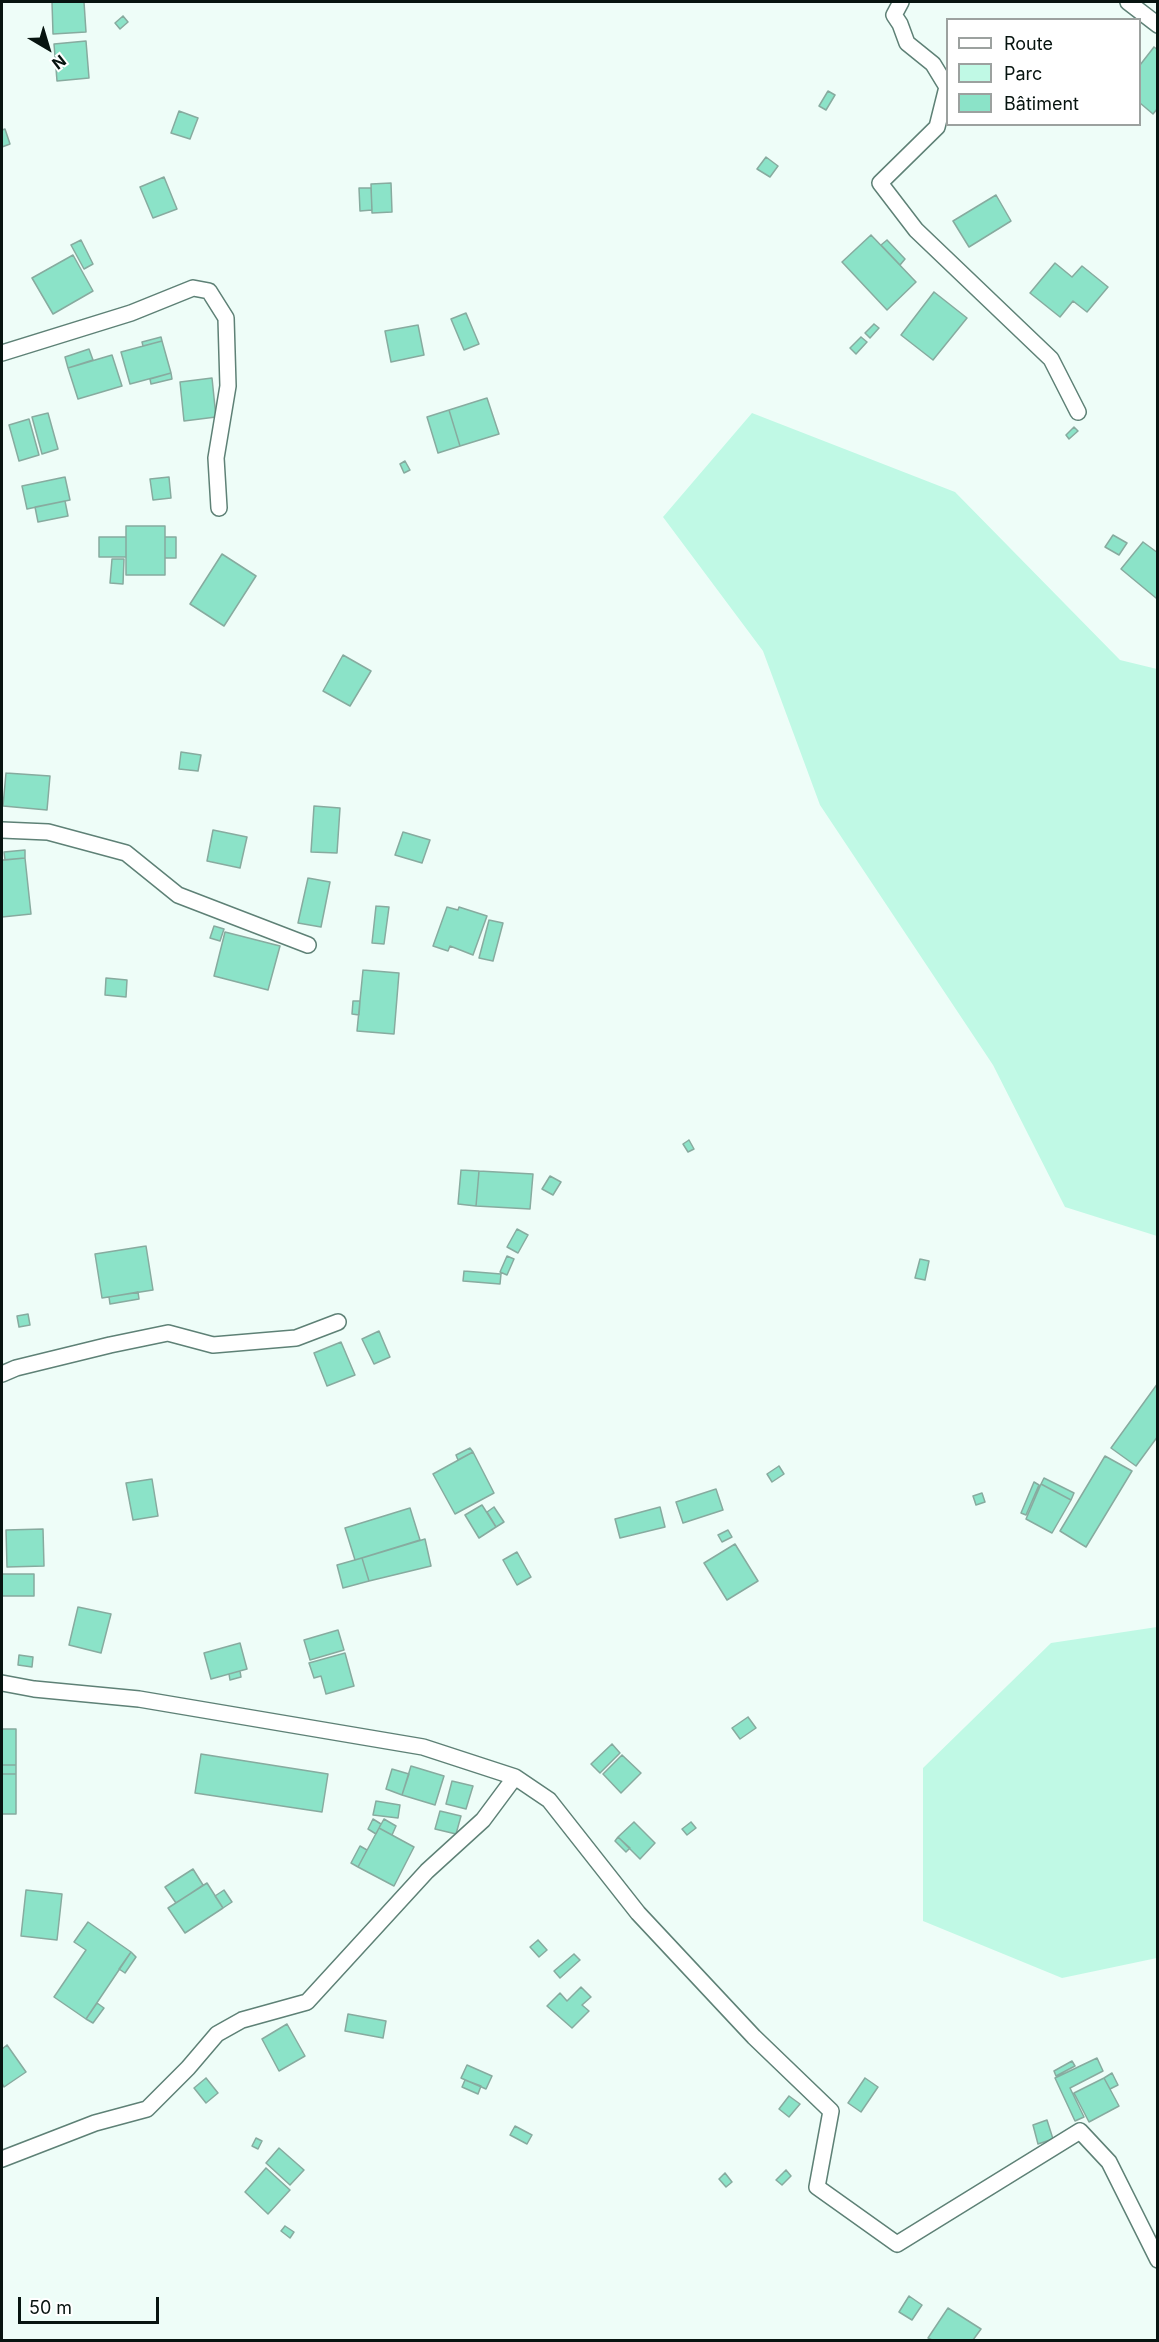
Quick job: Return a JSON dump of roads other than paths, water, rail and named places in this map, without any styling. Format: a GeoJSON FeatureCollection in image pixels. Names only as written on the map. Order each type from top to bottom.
{"type":"FeatureCollection","features":[{"type":"Feature","properties":{"kind":"street"},"geometry":{"type":"LineString","coordinates":[[901,2],[894,15],[907,43],[933,64],[946,85]]}},
{"type":"Feature","properties":{"kind":"street"},"geometry":{"type":"LineString","coordinates":[[1128,2],[1158,25]]}},
{"type":"Feature","properties":{"kind":"street"},"geometry":{"type":"LineString","coordinates":[[946,91],[937,127],[880,183],[916,230],[1051,359],[1078,412]]}},
{"type":"Feature","properties":{"kind":"street"},"geometry":{"type":"LineString","coordinates":[[2,353],[131,313],[193,288],[210,291],[226,318],[228,386],[216,458],[219,508]]}},
{"type":"Feature","properties":{"kind":"street"},"geometry":{"type":"LineString","coordinates":[[2,830],[48,832],[126,853],[178,895],[308,945]]}},
{"type":"Feature","properties":{"kind":"street"},"geometry":{"type":"LineString","coordinates":[[2,1374],[16,1368],[110,1345],[168,1334],[213,1345],[296,1338],[338,1322]]}},
{"type":"Feature","properties":{"kind":"street"},"geometry":{"type":"LineString","coordinates":[[2,1683],[34,1689],[139,1699],[423,1747],[515,1777],[549,1800],[638,1913],[754,2037],[831,2111],[816,2187],[897,2244],[1080,2131],[1109,2162],[1158,2260]]}},
{"type":"Feature","properties":{"kind":"street"},"geometry":{"type":"LineString","coordinates":[[2,2159],[94,2123],[147,2109],[188,2068],[216,2034],[242,2020],[307,2002],[427,1871],[483,1820],[515,1777]]}}]}
